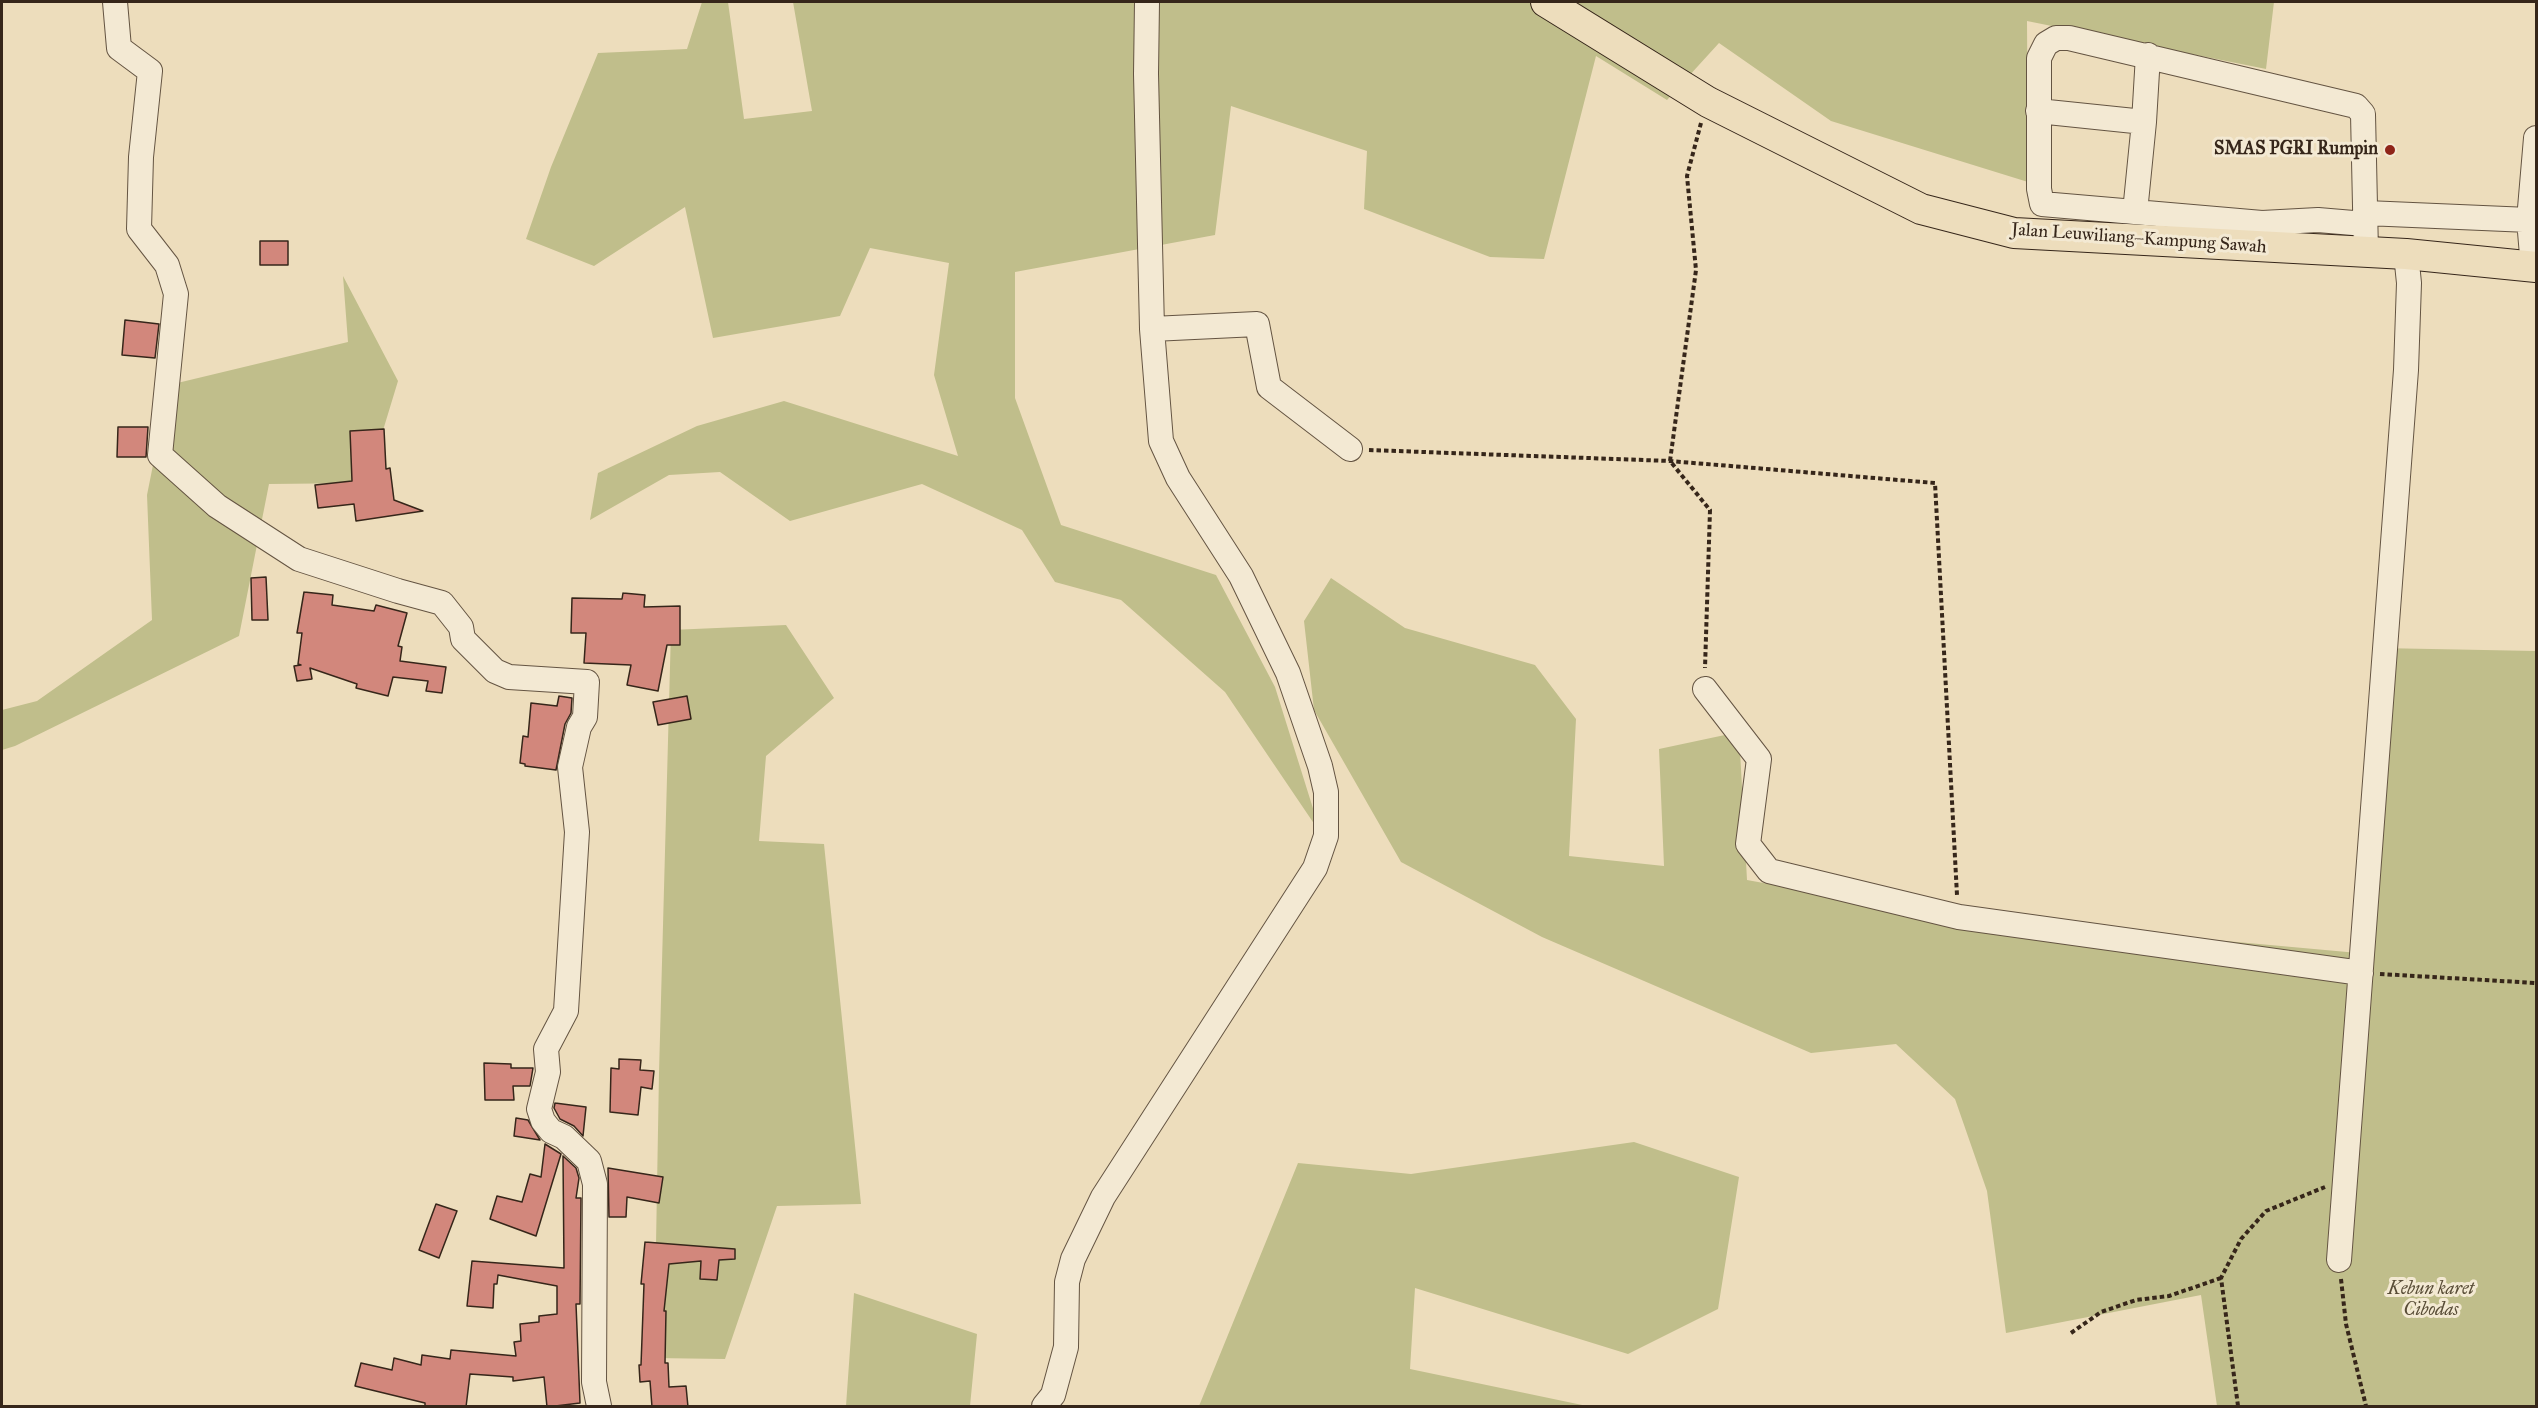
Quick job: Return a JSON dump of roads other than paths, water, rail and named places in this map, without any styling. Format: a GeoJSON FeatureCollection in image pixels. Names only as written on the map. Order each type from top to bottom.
{"type":"FeatureCollection","features":[{"type":"Feature","properties":{"kind":"main road","name":"Jalan Leuwiliang–Kampung Sawah"},"geometry":{"type":"LineString","coordinates":[[1546,2],[1708,102],[1921,209],[2014,233],[2366,230],[2406,254],[2535,267]]}},
{"type":"Feature","properties":{"kind":"street"},"geometry":{"type":"LineString","coordinates":[[115,2],[119,48],[150,71],[141,157],[139,229],[167,265],[176,294],[160,455],[217,506],[299,559],[442,603],[461,627],[463,639],[495,671],[509,677],[587,682],[585,717],[579,727],[570,767],[577,832],[566,1011],[546,1049],[548,1072],[539,1109],[547,1126],[564,1137],[589,1161],[595,1184],[594,1382],[599,1407]]}},
{"type":"Feature","properties":{"kind":"street"},"geometry":{"type":"LineString","coordinates":[[1044,1407],[1053,1395],[1066,1347],[1068,1282],[1073,1259],[1103,1197],[1315,868],[1326,836],[1326,792],[1288,673],[1241,576],[1178,478],[1161,441],[1152,329],[1146,74],[1147,2]]}},
{"type":"Feature","properties":{"kind":"street"},"geometry":{"type":"LineString","coordinates":[[2366,230],[2363,114],[2356,106],[2069,38],[2056,38],[2046,44],[2039,58],[2038,111],[2042,204],[2262,224],[2318,220],[2366,230],[2529,220]]}},
{"type":"Feature","properties":{"kind":"street"},"geometry":{"type":"LineString","coordinates":[[2135,212],[2148,55]]}},
{"type":"Feature","properties":{"kind":"street"},"geometry":{"type":"LineString","coordinates":[[2038,111],[2144,122]]}},
{"type":"Feature","properties":{"kind":"street"},"geometry":{"type":"LineString","coordinates":[[2535,267],[2529,220],[2536,138]]}},
{"type":"Feature","properties":{"kind":"street"},"geometry":{"type":"LineString","coordinates":[[2339,1260],[2406,370],[2409,283],[2406,254]]}},
{"type":"Feature","properties":{"kind":"street"},"geometry":{"type":"LineString","coordinates":[[1152,329],[1257,324],[1269,387],[1350,449]]}},
{"type":"Feature","properties":{"kind":"street"},"geometry":{"type":"LineString","coordinates":[[1705,689],[1759,759],[1748,844],[1769,870],[1959,917],[2361,973]]}},
{"type":"Feature","properties":{"kind":"place","name":"SMAS PGRI Rumpin"},"geometry":{"type":"Point","coordinates":[2390,150]}},
{"type":"Feature","properties":{"kind":"park label","name":"Kebun karet Cibodas"},"geometry":{"type":"Point","coordinates":[2431,1300]}}]}
